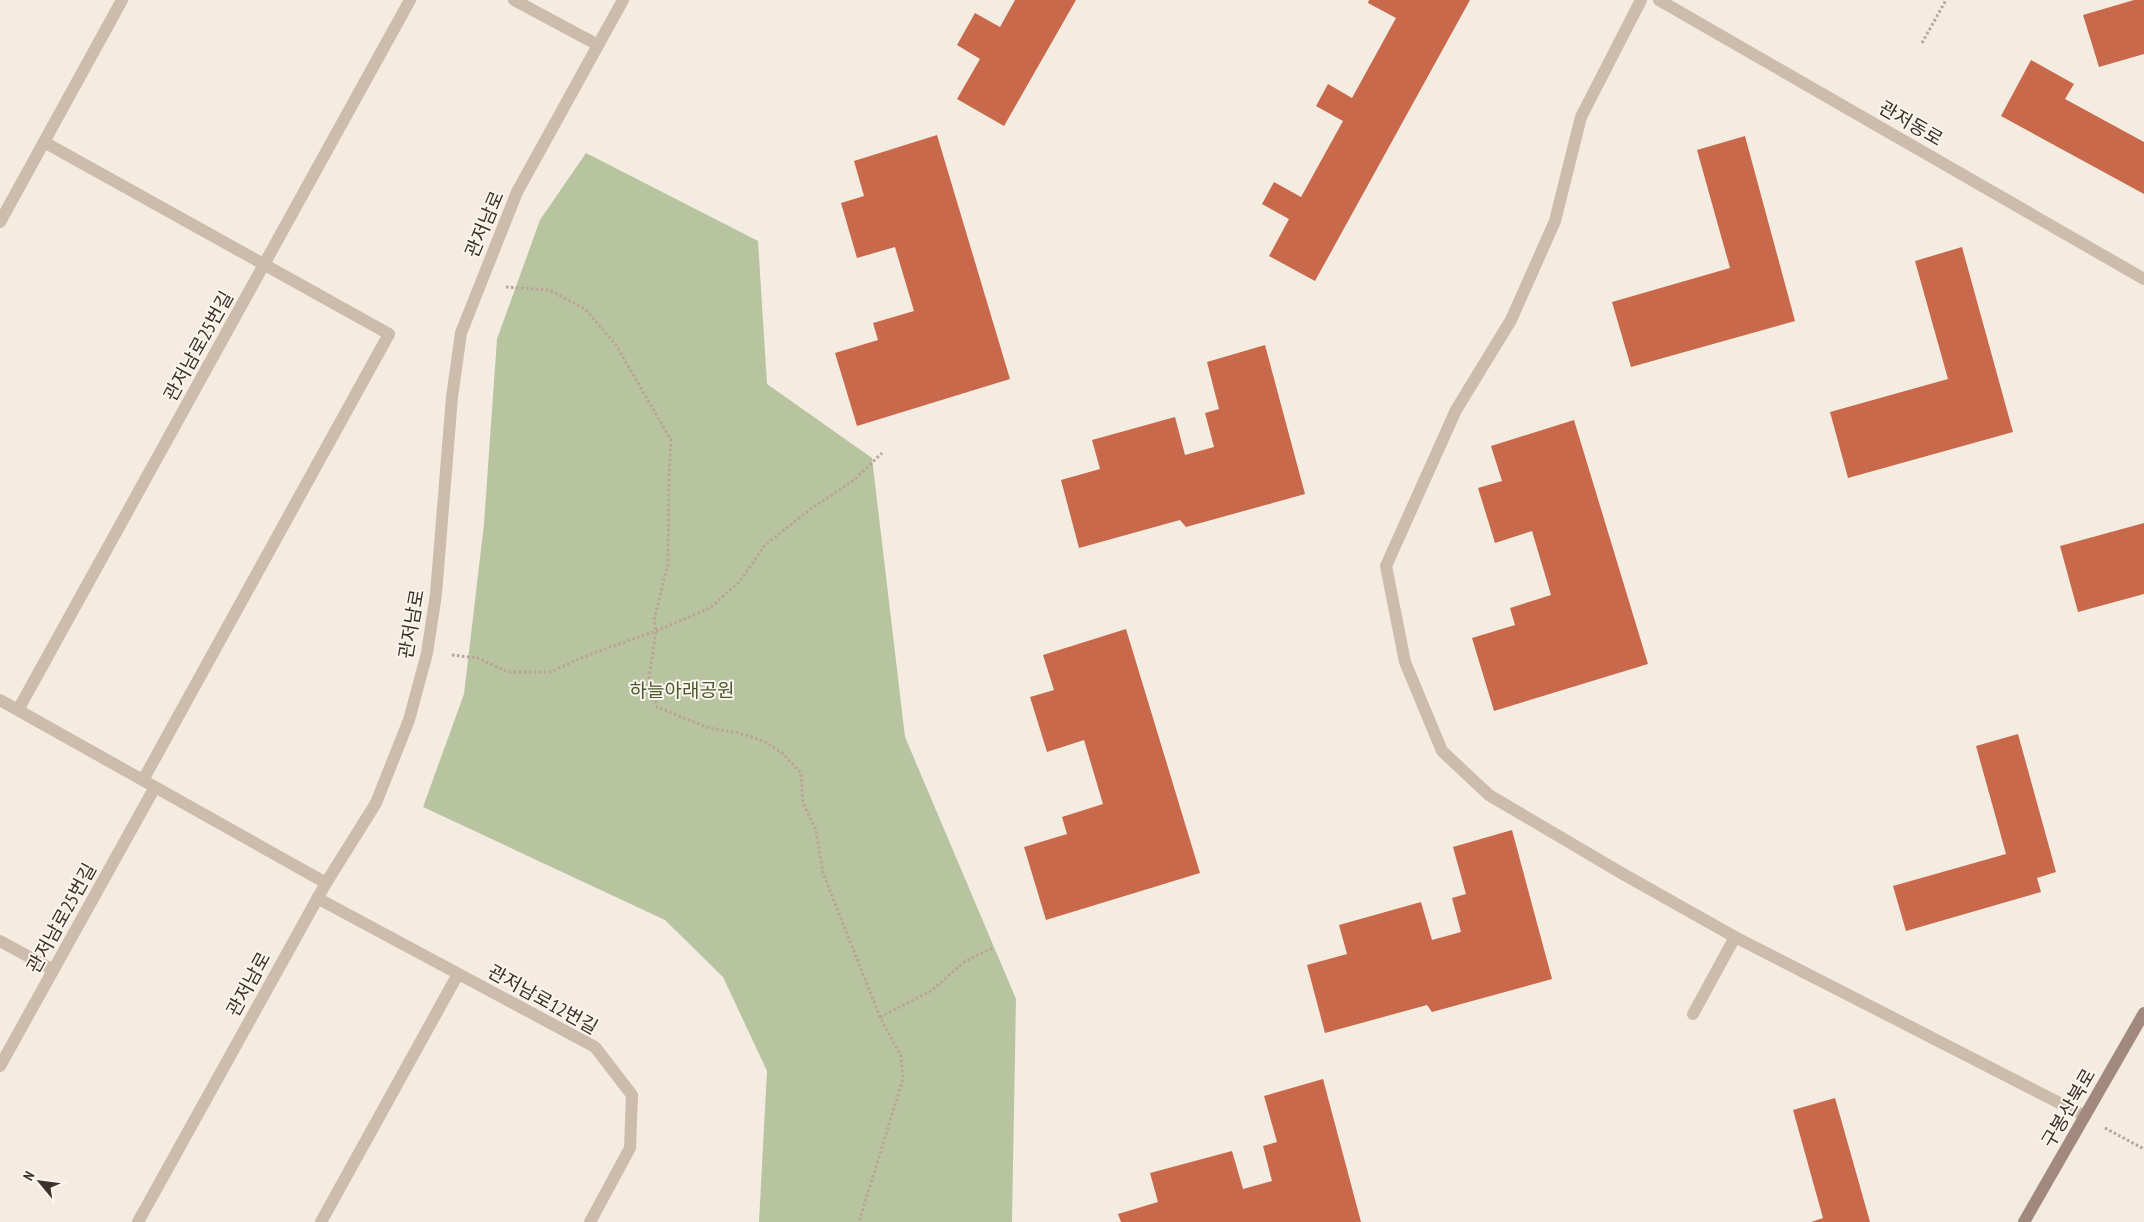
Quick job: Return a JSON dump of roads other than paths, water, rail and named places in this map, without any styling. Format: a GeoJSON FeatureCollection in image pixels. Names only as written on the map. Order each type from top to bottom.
{"type":"FeatureCollection","features":[{"type":"Feature","properties":{"kind":"main road","name":"구봉산북로"},"geometry":{"type":"LineString","coordinates":[[2024,1222],[2144,1013]]}},
{"type":"Feature","properties":{"kind":"street"},"geometry":{"type":"LineString","coordinates":[[0,222],[122,0]]}},
{"type":"Feature","properties":{"kind":"street","name":"관저남로25번길"},"geometry":{"type":"LineString","coordinates":[[18,710],[410,0]]}},
{"type":"Feature","properties":{"kind":"street"},"geometry":{"type":"LineString","coordinates":[[514,0],[598,45]]}},
{"type":"Feature","properties":{"kind":"street","name":"관저남로"},"geometry":{"type":"LineString","coordinates":[[138,1222],[317,898],[376,803],[409,720],[427,652],[436,594],[452,397],[461,333],[517,192],[623,0]]}},
{"type":"Feature","properties":{"kind":"street"},"geometry":{"type":"LineString","coordinates":[[1641,0],[1581,116],[1555,221],[1511,320],[1456,410],[1386,566],[1405,662],[1442,751],[1489,795],[1735,937],[2085,1116]]}},
{"type":"Feature","properties":{"kind":"street","name":"관저동로"},"geometry":{"type":"LineString","coordinates":[[1659,0],[2144,279]]}},
{"type":"Feature","properties":{"kind":"street"},"geometry":{"type":"LineString","coordinates":[[44,142],[389,334],[143,780]]}},
{"type":"Feature","properties":{"kind":"street"},"geometry":{"type":"LineString","coordinates":[[0,700],[326,883]]}},
{"type":"Feature","properties":{"kind":"street","name":"관저남로25번길"},"geometry":{"type":"LineString","coordinates":[[0,1066],[155,787]]}},
{"type":"Feature","properties":{"kind":"street","name":"관저남로12번길"},"geometry":{"type":"LineString","coordinates":[[317,898],[595,1047],[632,1095],[630,1148],[590,1222]]}},
{"type":"Feature","properties":{"kind":"street"},"geometry":{"type":"LineString","coordinates":[[1693,1014],[1735,937]]}},
{"type":"Feature","properties":{"kind":"street"},"geometry":{"type":"LineString","coordinates":[[0,941],[53,970]]}},
{"type":"Feature","properties":{"kind":"street","name":"관저남로12번길"},"geometry":{"type":"LineString","coordinates":[[321,1222],[458,974]]}},
{"type":"Feature","properties":{"kind":"park label","name":"하늘아래공원"},"geometry":{"type":"Point","coordinates":[682,690]}}]}
